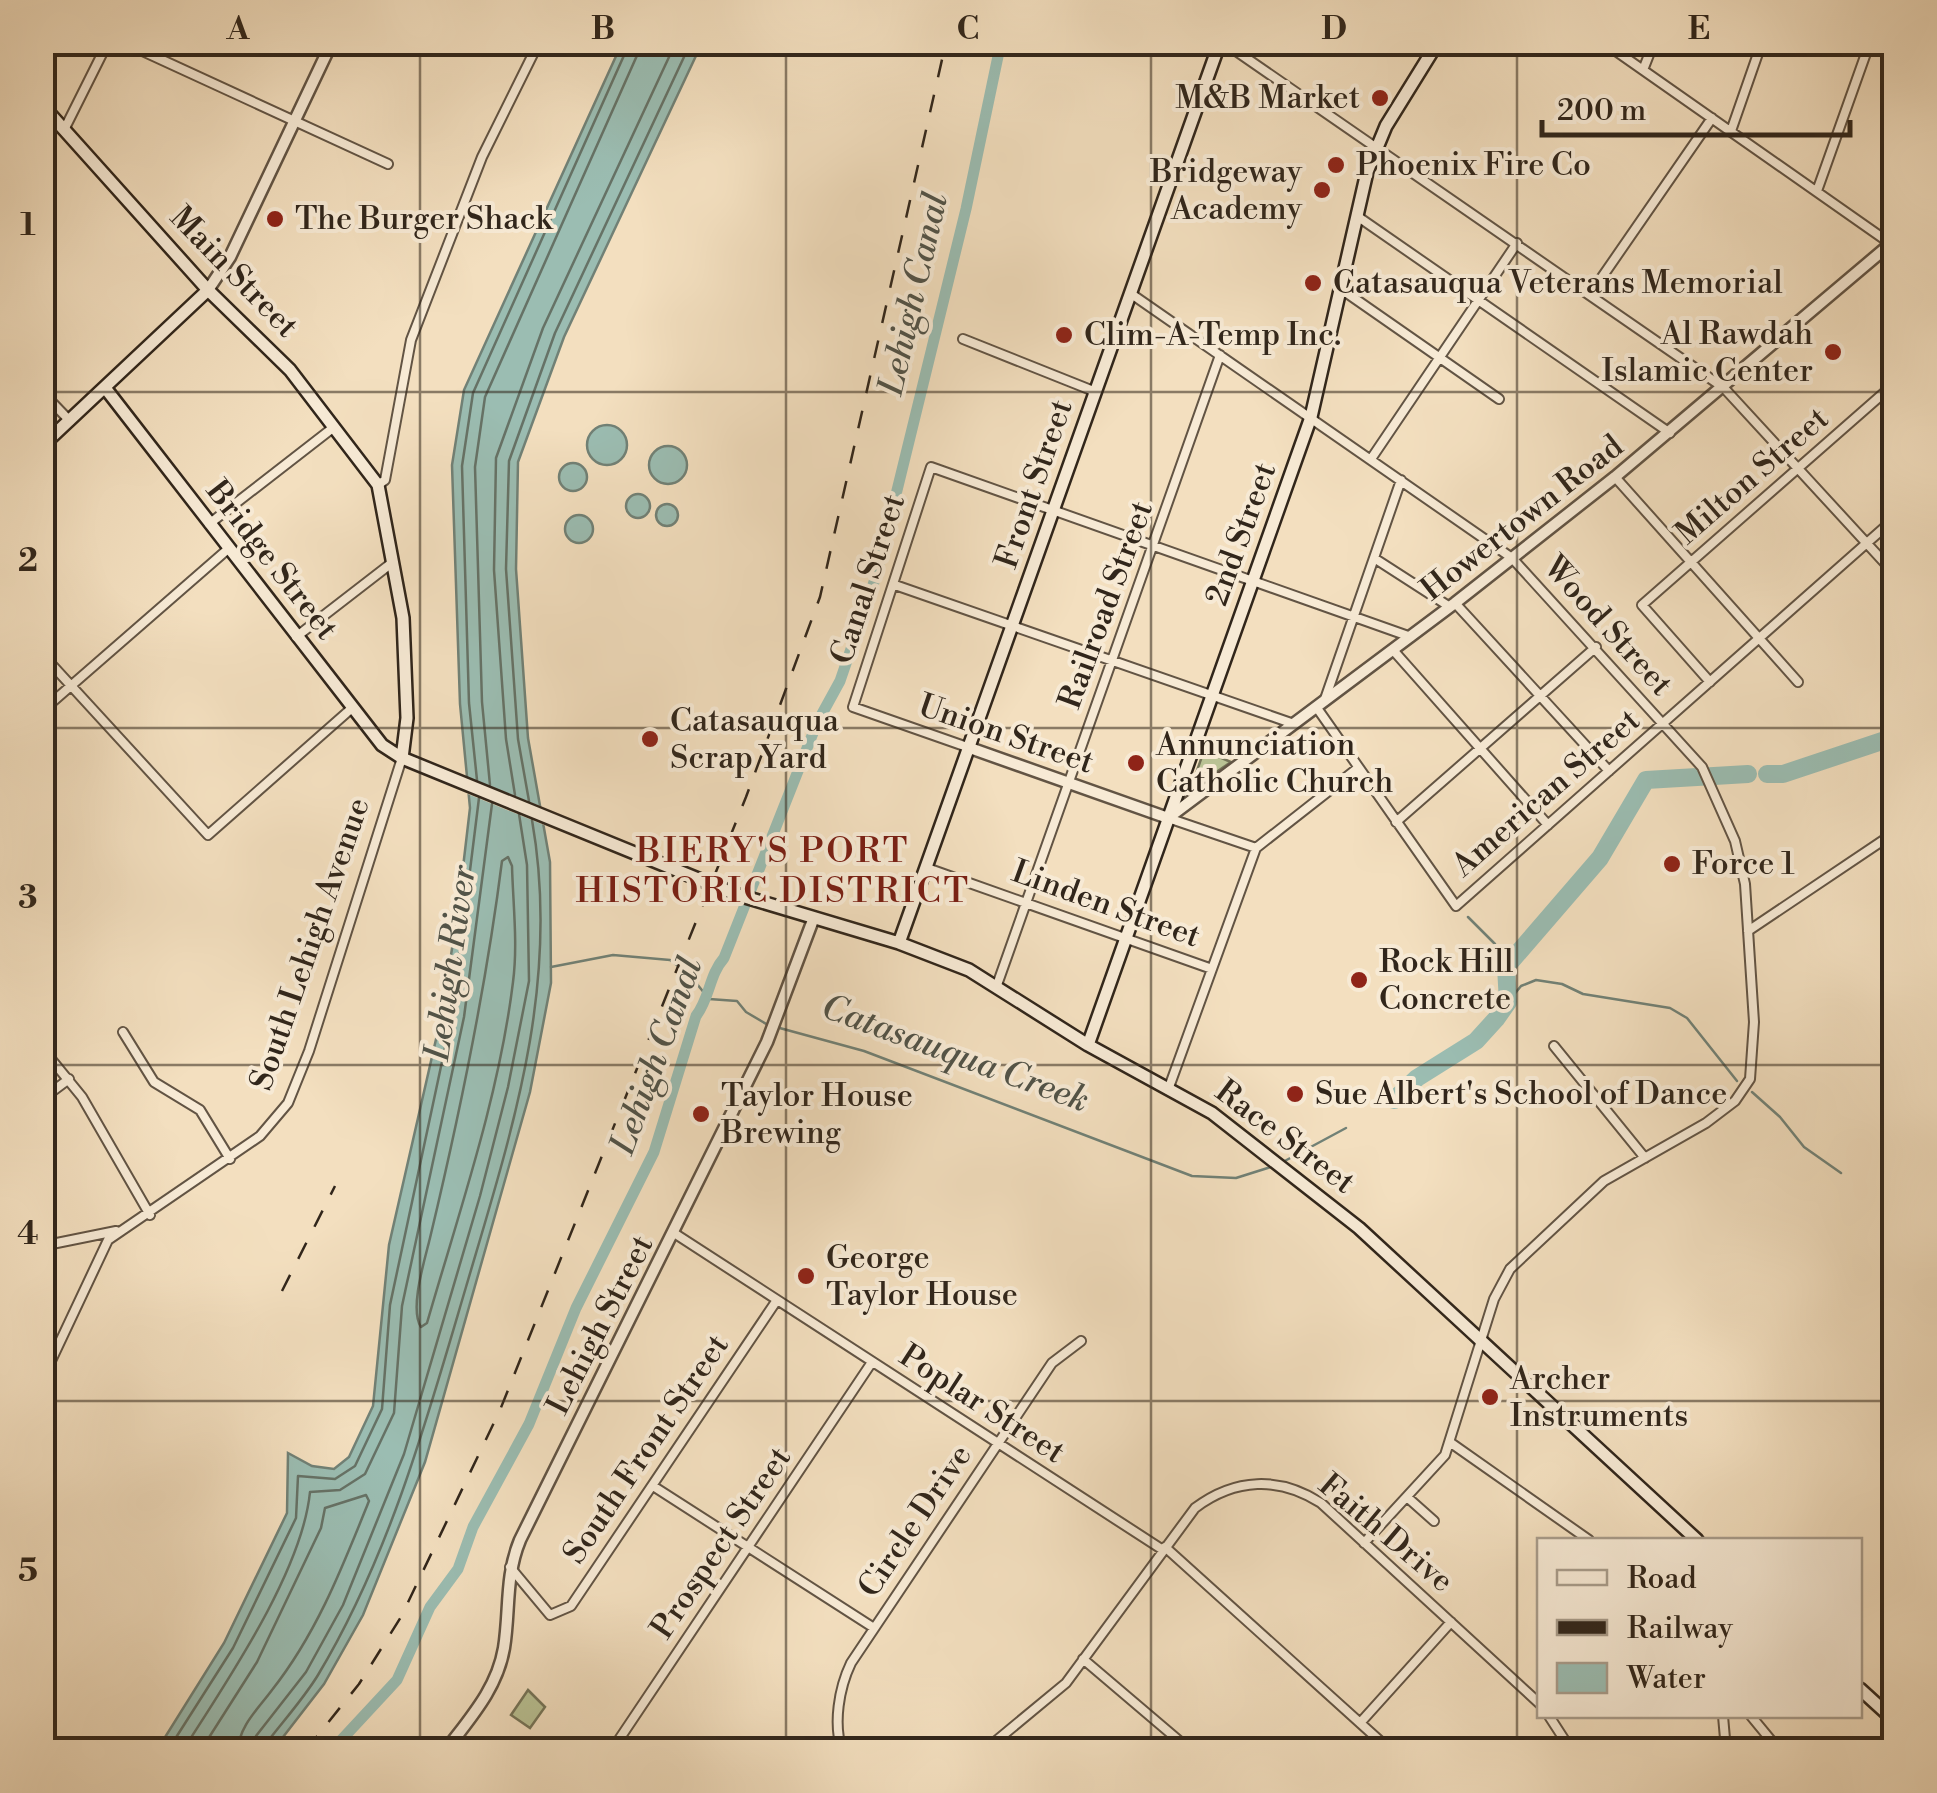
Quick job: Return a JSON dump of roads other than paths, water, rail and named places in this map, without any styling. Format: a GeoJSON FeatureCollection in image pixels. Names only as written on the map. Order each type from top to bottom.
{"type":"FeatureCollection","features":[{"type":"Feature","properties":{"kind":"main road","name":"Front Street"},"geometry":{"type":"LineString","coordinates":[[899,943],[1222,42]]}},
{"type":"Feature","properties":{"kind":"main road","name":"2nd Street"},"geometry":{"type":"LineString","coordinates":[[1088,1045],[1310,417],[1377,146],[1438,42]]}},
{"type":"Feature","properties":{"kind":"main road","name":"Main Street"},"geometry":{"type":"LineString","coordinates":[[42,105],[208,290],[290,370],[378,485]]}},
{"type":"Feature","properties":{"kind":"main road"},"geometry":{"type":"LineString","coordinates":[[42,446],[208,290]]}},
{"type":"Feature","properties":{"kind":"main road","name":"Bridge Street"},"geometry":{"type":"LineString","coordinates":[[106,389],[352,708],[382,745],[402,758]]}},
{"type":"Feature","properties":{"kind":"main road","name":"South Lehigh Avenue"},"geometry":{"type":"LineString","coordinates":[[378,485],[405,648],[407,718],[402,758]]}},
{"type":"Feature","properties":{"kind":"main road","name":"Race Street"},"geometry":{"type":"LineString","coordinates":[[402,758],[736,894],[812,920],[899,943],[997,985],[1088,1045],[1212,1113],[1359,1228],[1695,1538]]}},
{"type":"Feature","properties":{"kind":"main road"},"geometry":{"type":"LineString","coordinates":[[1862,1691],[1894,1720]]}},
{"type":"Feature","properties":{"kind":"street"},"geometry":{"type":"LineString","coordinates":[[64,130],[108,42]]}},
{"type":"Feature","properties":{"kind":"street"},"geometry":{"type":"LineString","coordinates":[[123,42],[388,164]]}},
{"type":"Feature","properties":{"kind":"street"},"geometry":{"type":"LineString","coordinates":[[208,290],[230,256],[332,42]]}},
{"type":"Feature","properties":{"kind":"street"},"geometry":{"type":"LineString","coordinates":[[378,485],[384,480],[410,340],[482,158],[539,42]]}},
{"type":"Feature","properties":{"kind":"street"},"geometry":{"type":"LineString","coordinates":[[1222,42],[1724,388],[1894,573]]}},
{"type":"Feature","properties":{"kind":"street"},"geometry":{"type":"LineString","coordinates":[[1602,42],[1894,244]]}},
{"type":"Feature","properties":{"kind":"street"},"geometry":{"type":"LineString","coordinates":[[1644,70],[1654,42]]}},
{"type":"Feature","properties":{"kind":"street"},"geometry":{"type":"LineString","coordinates":[[1731,131],[1762,42]]}},
{"type":"Feature","properties":{"kind":"street"},"geometry":{"type":"LineString","coordinates":[[1817,191],[1870,42]]}},
{"type":"Feature","properties":{"kind":"street"},"geometry":{"type":"LineString","coordinates":[[1591,294],[1712,118]]}},
{"type":"Feature","properties":{"kind":"street"},"geometry":{"type":"LineString","coordinates":[[1358,216],[1671,433]]}},
{"type":"Feature","properties":{"kind":"street"},"geometry":{"type":"LineString","coordinates":[[1371,458],[1517,243]]}},
{"type":"Feature","properties":{"kind":"street","name":"Howertown Road"},"geometry":{"type":"LineString","coordinates":[[1168,818],[1394,650],[1616,477],[1894,244]]}},
{"type":"Feature","properties":{"kind":"street"},"geometry":{"type":"LineString","coordinates":[[1341,289],[1499,400]]}},
{"type":"Feature","properties":{"kind":"street","name":"Wood Street"},"geometry":{"type":"LineString","coordinates":[[1130,293],[1512,558],[1702,767],[1741,862],[1755,1059],[1750,1079],[1728,1108],[1604,1181],[1522,1255],[1500,1286],[1479,1342],[1451,1443]]}},
{"type":"Feature","properties":{"kind":"street"},"geometry":{"type":"LineString","coordinates":[[963,339],[1096,392]]}},
{"type":"Feature","properties":{"kind":"street","name":"Railroad Street"},"geometry":{"type":"LineString","coordinates":[[997,985],[1220,354]]}},
{"type":"Feature","properties":{"kind":"street","name":"Milton Street"},"geometry":{"type":"LineString","coordinates":[[1710,682],[1642,605],[1894,384]]}},
{"type":"Feature","properties":{"kind":"street"},"geometry":{"type":"LineString","coordinates":[[42,392],[70,421]]}},
{"type":"Feature","properties":{"kind":"street"},"geometry":{"type":"LineString","coordinates":[[209,524],[334,427]]}},
{"type":"Feature","properties":{"kind":"street","name":"Canal Street"},"geometry":{"type":"LineString","coordinates":[[854,707],[930,467],[1055,508]]}},
{"type":"Feature","properties":{"kind":"street"},"geometry":{"type":"LineString","coordinates":[[1616,477],[1798,682]]}},
{"type":"Feature","properties":{"kind":"street"},"geometry":{"type":"LineString","coordinates":[[1401,480],[1320,705],[1396,822],[1596,647]]}},
{"type":"Feature","properties":{"kind":"street"},"geometry":{"type":"LineString","coordinates":[[1055,508],[1411,637]]}},
{"type":"Feature","properties":{"kind":"street","name":"American Street"},"geometry":{"type":"LineString","coordinates":[[1396,822],[1456,906],[1894,519]]}},
{"type":"Feature","properties":{"kind":"street"},"geometry":{"type":"LineString","coordinates":[[42,711],[228,550]]}},
{"type":"Feature","properties":{"kind":"street"},"geometry":{"type":"LineString","coordinates":[[1374,558],[1453,605],[1609,771]]}},
{"type":"Feature","properties":{"kind":"street"},"geometry":{"type":"LineString","coordinates":[[296,637],[393,562]]}},
{"type":"Feature","properties":{"kind":"street"},"geometry":{"type":"LineString","coordinates":[[895,584],[1294,724]]}},
{"type":"Feature","properties":{"kind":"street"},"geometry":{"type":"LineString","coordinates":[[1394,650],[1548,825]]}},
{"type":"Feature","properties":{"kind":"street"},"geometry":{"type":"LineString","coordinates":[[42,654],[208,835],[352,708]]}},
{"type":"Feature","properties":{"kind":"street","name":"Union Street"},"geometry":{"type":"LineString","coordinates":[[854,707],[1256,848]]}},
{"type":"Feature","properties":{"kind":"street","name":"South Lehigh Avenue"},"geometry":{"type":"LineString","coordinates":[[42,1246],[116,1230],[150,1214],[276,1120],[297,1083],[402,758]]}},
{"type":"Feature","properties":{"kind":"street"},"geometry":{"type":"LineString","coordinates":[[1168,1090],[1256,848],[1358,768]]}},
{"type":"Feature","properties":{"kind":"street"},"geometry":{"type":"LineString","coordinates":[[1886,806],[1894,818]]}},
{"type":"Feature","properties":{"kind":"street"},"geometry":{"type":"LineString","coordinates":[[1748,931],[1894,833]]}},
{"type":"Feature","properties":{"kind":"street","name":"Linden Street"},"geometry":{"type":"LineString","coordinates":[[927,868],[1212,969]]}},
{"type":"Feature","properties":{"kind":"street","name":"Lehigh Street"},"geometry":{"type":"LineString","coordinates":[[446,1750],[479,1708],[498,1672],[506,1632],[510,1567],[774,1027],[812,920]]}},
{"type":"Feature","properties":{"kind":"street"},"geometry":{"type":"LineString","coordinates":[[123,1032],[154,1082],[200,1110],[230,1158]]}},
{"type":"Feature","properties":{"kind":"street"},"geometry":{"type":"LineString","coordinates":[[1554,1046],[1645,1158]]}},
{"type":"Feature","properties":{"kind":"street"},"geometry":{"type":"LineString","coordinates":[[42,1048],[69,1079],[150,1214]]}},
{"type":"Feature","properties":{"kind":"street"},"geometry":{"type":"LineString","coordinates":[[42,1099],[69,1079]]}},
{"type":"Feature","properties":{"kind":"street"},"geometry":{"type":"LineString","coordinates":[[42,1380],[56,1360],[100,1253],[116,1230]]}},
{"type":"Feature","properties":{"kind":"street","name":"Poplar Street"},"geometry":{"type":"LineString","coordinates":[[674,1233],[1164,1548],[1390,1750]]}},
{"type":"Feature","properties":{"kind":"street","name":"South Front Street"},"geometry":{"type":"LineString","coordinates":[[510,1567],[550,1615],[571,1606],[777,1300]]}},
{"type":"Feature","properties":{"kind":"street","name":"Circle Drive"},"geometry":{"type":"LineString","coordinates":[[842,1750],[838,1731],[845,1676],[1052,1364],[1081,1341]]}},
{"type":"Feature","properties":{"kind":"street","name":"Prospect Street"},"geometry":{"type":"LineString","coordinates":[[612,1750],[872,1362]]}},
{"type":"Feature","properties":{"kind":"street"},"geometry":{"type":"LineString","coordinates":[[1364,1543],[1451,1443],[1585,1538]]}},
{"type":"Feature","properties":{"kind":"street","name":"Faith Drive"},"geometry":{"type":"LineString","coordinates":[[985,1750],[1005,1730],[1054,1695],[1186,1518],[1209,1498],[1234,1487],[1264,1483],[1306,1494],[1537,1701]]}},
{"type":"Feature","properties":{"kind":"street"},"geometry":{"type":"LineString","coordinates":[[653,1486],[874,1628]]}},
{"type":"Feature","properties":{"kind":"street"},"geometry":{"type":"LineString","coordinates":[[1407,1497],[1434,1521]]}},
{"type":"Feature","properties":{"kind":"street"},"geometry":{"type":"LineString","coordinates":[[1360,1723],[1451,1622]]}},
{"type":"Feature","properties":{"kind":"street"},"geometry":{"type":"LineString","coordinates":[[1083,1659],[1190,1750]]}},
{"type":"Feature","properties":{"kind":"street"},"geometry":{"type":"LineString","coordinates":[[1550,1718],[1571,1750]]}},
{"type":"Feature","properties":{"kind":"street"},"geometry":{"type":"LineString","coordinates":[[1723,1718],[1726,1750]]}},
{"type":"Feature","properties":{"kind":"street"},"geometry":{"type":"LineString","coordinates":[[1753,1718],[1779,1750]]}},
{"type":"Feature","properties":{"kind":"water","name":"Lehigh River"},"geometry":{"type":"Polygon","coordinates":[[[622,43],[702,43],[564,337],[518,462],[516,569],[528,738],[550,862],[551,983],[530,1092],[425,1462],[363,1615],[324,1684],[273,1750],[157,1750],[224,1643],[287,1513],[288,1453],[312,1466],[334,1469],[349,1457],[373,1406],[389,1245],[442,1013],[470,808],[460,704],[452,465],[464,390],[622,43]]]}},
{"type":"Feature","properties":{"kind":"water"},"geometry":{"type":"Polygon","coordinates":[[[607,425],[621,431],[627,445],[621,459],[607,465],[593,459],[587,445],[593,431],[607,425]]]}},
{"type":"Feature","properties":{"kind":"water"},"geometry":{"type":"Polygon","coordinates":[[[668,446],[682,451],[687,465],[682,479],[668,484],[654,479],[649,465],[654,451],[668,446]]]}},
{"type":"Feature","properties":{"kind":"water"},"geometry":{"type":"Polygon","coordinates":[[[573,463],[583,467],[587,477],[583,487],[573,491],[563,487],[559,477],[563,467],[573,463]]]}},
{"type":"Feature","properties":{"kind":"water"},"geometry":{"type":"Polygon","coordinates":[[[638,494],[650,506],[638,518],[626,506],[638,494]]]}},
{"type":"Feature","properties":{"kind":"water"},"geometry":{"type":"Polygon","coordinates":[[[663,504],[671,504],[678,515],[671,526],[663,526],[656,519],[656,511],[663,504]]]}},
{"type":"Feature","properties":{"kind":"water"},"geometry":{"type":"Polygon","coordinates":[[[579,515],[589,519],[593,529],[589,539],[579,543],[569,539],[565,529],[569,519],[579,515]]]}},
{"type":"Feature","properties":{"kind":"waterway","name":"Lehigh Canal"},"geometry":{"type":"LineString","coordinates":[[332,1750],[397,1680],[430,1607],[458,1569],[473,1527],[529,1424],[576,1308],[654,1152],[696,1016],[724,958],[817,723],[840,681],[876,576],[966,209],[1001,42]]}},
{"type":"Feature","properties":{"kind":"waterway","name":"Catasauqua Creek"},"geometry":{"type":"LineString","coordinates":[[1767,774],[1783,774],[1894,737]]}},
{"type":"Feature","properties":{"kind":"waterway","name":"Catasauqua Creek"},"geometry":{"type":"LineString","coordinates":[[1394,1100],[1417,1078],[1476,1041],[1496,1019],[1508,1002],[1506,967],[1600,858],[1646,780],[1748,774]]}},
{"type":"Feature","properties":{"kind":"waterway"},"geometry":{"type":"LineString","coordinates":[[1468,917],[1495,944],[1506,967]]}},
{"type":"Feature","properties":{"kind":"waterway","name":"Catasauqua Creek"},"geometry":{"type":"LineString","coordinates":[[551,967],[613,955],[670,960],[689,974],[709,999],[737,1001],[746,1012],[768,1025]]}},
{"type":"Feature","properties":{"kind":"waterway"},"geometry":{"type":"LineString","coordinates":[[1508,1002],[1521,986],[1536,980],[1562,984],[1583,994],[1670,1008],[1687,1018],[1737,1081]]}},
{"type":"Feature","properties":{"kind":"waterway","name":"Catasauqua Creek"},"geometry":{"type":"LineString","coordinates":[[776,1027],[864,1051],[1192,1176],[1236,1178],[1274,1166]]}},
{"type":"Feature","properties":{"kind":"waterway"},"geometry":{"type":"LineString","coordinates":[[1752,1092],[1780,1117],[1804,1147],[1841,1173]]}},
{"type":"Feature","properties":{"kind":"waterway","name":"Catasauqua Creek"},"geometry":{"type":"LineString","coordinates":[[1281,1163],[1346,1128]]}},
{"type":"Feature","properties":{"kind":"railway"},"geometry":{"type":"LineString","coordinates":[[306,1750],[359,1684],[401,1617],[500,1410],[746,797],[820,597],[946,42]]}},
{"type":"Feature","properties":{"kind":"railway"},"geometry":{"type":"LineString","coordinates":[[282,1291],[335,1186]]}},
{"type":"Feature","properties":{"kind":"place","name":"M&B Market"},"geometry":{"type":"Point","coordinates":[1380,98]}},
{"type":"Feature","properties":{"kind":"place","name":"Phoenix Fire Co"},"geometry":{"type":"Point","coordinates":[1336,165]}},
{"type":"Feature","properties":{"kind":"place","name":"Bridgeway Academy"},"geometry":{"type":"Point","coordinates":[1322,190]}},
{"type":"Feature","properties":{"kind":"place","name":"The Burger Shack"},"geometry":{"type":"Point","coordinates":[275,219]}},
{"type":"Feature","properties":{"kind":"place","name":"Catasauqua Veterans Memorial"},"geometry":{"type":"Point","coordinates":[1313,283]}},
{"type":"Feature","properties":{"kind":"place","name":"Clim-A-Temp Inc."},"geometry":{"type":"Point","coordinates":[1064,335]}},
{"type":"Feature","properties":{"kind":"place","name":"Al Rawdah Islamic Center"},"geometry":{"type":"Point","coordinates":[1833,352]}},
{"type":"Feature","properties":{"kind":"place","name":"Catasauqua Scrap Yard"},"geometry":{"type":"Point","coordinates":[650,739]}},
{"type":"Feature","properties":{"kind":"place","name":"Annunciation Catholic Church"},"geometry":{"type":"Point","coordinates":[1136,763]}},
{"type":"Feature","properties":{"kind":"place","name":"Force 1"},"geometry":{"type":"Point","coordinates":[1672,864]}},
{"type":"Feature","properties":{"kind":"place","name":"Rock Hill Concrete"},"geometry":{"type":"Point","coordinates":[1359,980]}},
{"type":"Feature","properties":{"kind":"place","name":"Sue Albert's School of Dance"},"geometry":{"type":"Point","coordinates":[1295,1094]}},
{"type":"Feature","properties":{"kind":"place","name":"Taylor House Brewing"},"geometry":{"type":"Point","coordinates":[701,1114]}},
{"type":"Feature","properties":{"kind":"place","name":"George Taylor House"},"geometry":{"type":"Point","coordinates":[806,1276]}},
{"type":"Feature","properties":{"kind":"place","name":"Archer Instruments"},"geometry":{"type":"Point","coordinates":[1490,1397]}},
{"type":"Feature","properties":{"kind":"district","name":"BIERY'S PORT HISTORIC DISTRICT"},"geometry":{"type":"Point","coordinates":[773,871]}}]}
